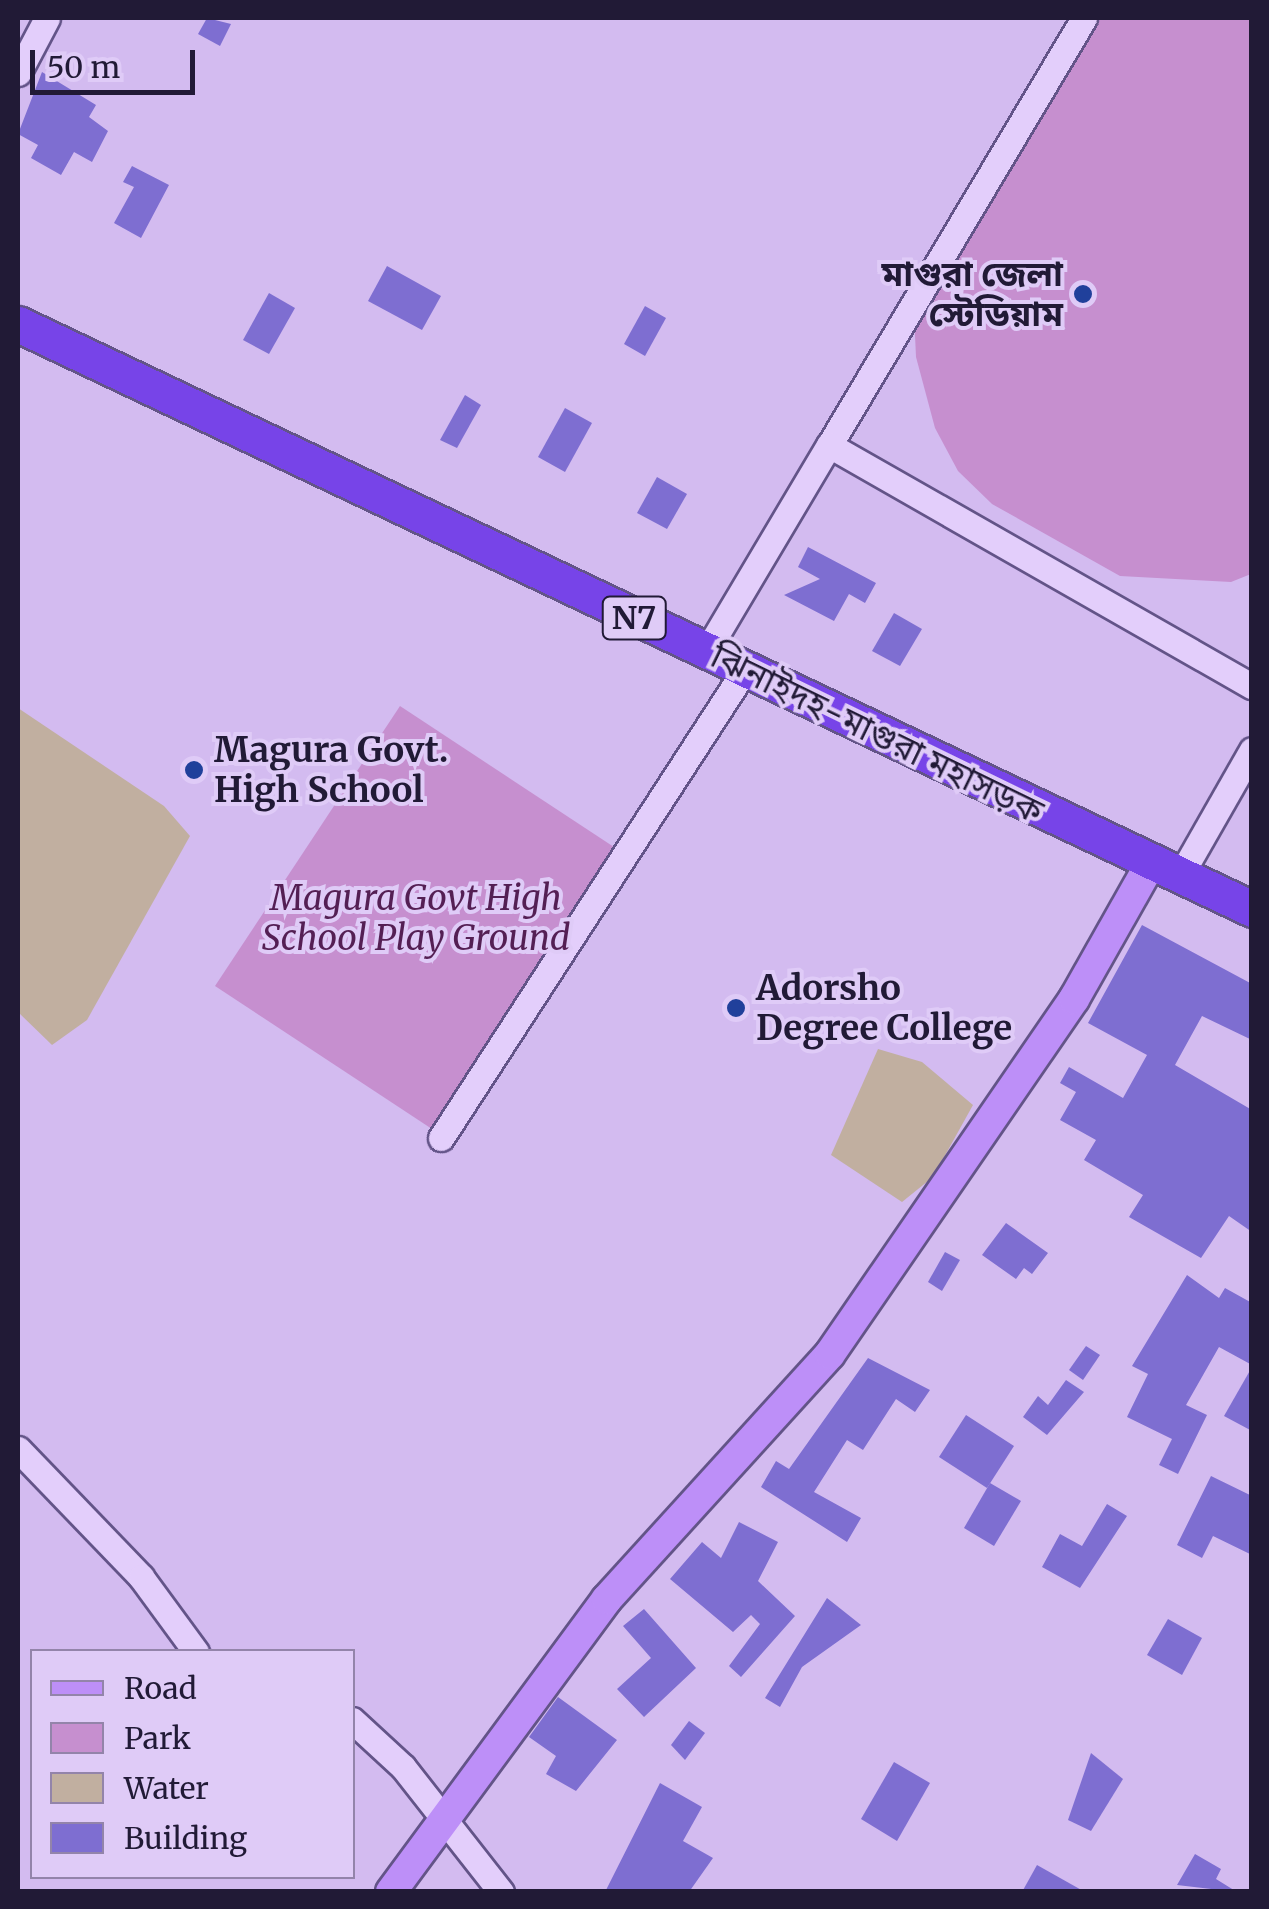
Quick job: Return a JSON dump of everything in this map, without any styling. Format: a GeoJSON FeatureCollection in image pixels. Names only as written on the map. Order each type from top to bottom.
{"type":"FeatureCollection","features":[{"type":"Feature","properties":{"kind":"highway","name":"ঝিনাইদহ-মাগুরা মহাসড়ক"},"geometry":{"type":"LineString","coordinates":[[18,324],[1252,908]]}},
{"type":"Feature","properties":{"kind":"main road"},"geometry":{"type":"LineString","coordinates":[[390,1892],[608,1599],[830,1354],[1166,869]]}},
{"type":"Feature","properties":{"kind":"street"},"geometry":{"type":"LineString","coordinates":[[18,73],[47,18]]}},
{"type":"Feature","properties":{"kind":"street"},"geometry":{"type":"LineString","coordinates":[[706,652],[1084,18]]}},
{"type":"Feature","properties":{"kind":"street"},"geometry":{"type":"LineString","coordinates":[[829,445],[1252,686]]}},
{"type":"Feature","properties":{"kind":"street"},"geometry":{"type":"LineString","coordinates":[[441,1138],[744,670]]}},
{"type":"Feature","properties":{"kind":"street"},"geometry":{"type":"LineString","coordinates":[[1166,869],[1252,750]]}},
{"type":"Feature","properties":{"kind":"street"},"geometry":{"type":"LineString","coordinates":[[18,1448],[141,1577],[194,1649]]}},
{"type":"Feature","properties":{"kind":"street"},"geometry":{"type":"LineString","coordinates":[[355,1723],[443,1820],[501,1892]]}},
{"type":"Feature","properties":{"kind":"green space","name":"মাগুরা জেলা স্টেডিয়াম"},"geometry":{"type":"Polygon","coordinates":[[[1078,18],[1251,18],[1251,574],[1231,582],[1120,576],[992,504],[958,471],[935,428],[916,357],[914,313],[1078,18]]]}},
{"type":"Feature","properties":{"kind":"green space","name":"Magura Govt High School Play Ground"},"geometry":{"type":"Polygon","coordinates":[[[400,706],[617,849],[432,1129],[215,986],[400,706]]]}},
{"type":"Feature","properties":{"kind":"water"},"geometry":{"type":"Polygon","coordinates":[[[18,708],[164,806],[190,836],[87,1020],[52,1045],[18,1012],[18,708]]]}},
{"type":"Feature","properties":{"kind":"water"},"geometry":{"type":"Polygon","coordinates":[[[878,1049],[922,1062],[973,1105],[933,1177],[902,1202],[831,1155],[878,1049]]]}},
{"type":"Feature","properties":{"kind":"building"},"geometry":{"type":"Polygon","coordinates":[[[207,18],[231,24],[220,46],[198,34],[207,18]]]}},
{"type":"Feature","properties":{"kind":"building"},"geometry":{"type":"Polygon","coordinates":[[[42,72],[96,105],[89,117],[108,131],[92,162],[74,152],[61,175],[31,158],[38,145],[18,134],[42,72]]]}},
{"type":"Feature","properties":{"kind":"building"},"geometry":{"type":"Polygon","coordinates":[[[132,166],[169,185],[141,238],[114,223],[134,187],[123,182],[132,166]]]}},
{"type":"Feature","properties":{"kind":"building"},"geometry":{"type":"Polygon","coordinates":[[[387,266],[441,296],[422,330],[368,301],[387,266]]]}},
{"type":"Feature","properties":{"kind":"building"},"geometry":{"type":"Polygon","coordinates":[[[269,293],[295,308],[269,354],[243,340],[269,293]]]}},
{"type":"Feature","properties":{"kind":"building"},"geometry":{"type":"Polygon","coordinates":[[[645,306],[666,318],[645,356],[624,344],[645,306]]]}},
{"type":"Feature","properties":{"kind":"building"},"geometry":{"type":"Polygon","coordinates":[[[465,395],[481,405],[457,448],[440,440],[465,395]]]}},
{"type":"Feature","properties":{"kind":"building"},"geometry":{"type":"Polygon","coordinates":[[[565,408],[592,423],[565,472],[538,457],[565,408]]]}},
{"type":"Feature","properties":{"kind":"building"},"geometry":{"type":"Polygon","coordinates":[[[657,477],[687,494],[667,529],[637,513],[657,477]]]}},
{"type":"Feature","properties":{"kind":"building"},"geometry":{"type":"Polygon","coordinates":[[[808,547],[876,583],[865,603],[849,594],[834,621],[784,595],[820,579],[798,567],[808,547]]]}},
{"type":"Feature","properties":{"kind":"building"},"geometry":{"type":"Polygon","coordinates":[[[894,613],[922,629],[900,666],[872,651],[894,613]]]}},
{"type":"Feature","properties":{"kind":"building"},"geometry":{"type":"Polygon","coordinates":[[[1142,925],[1252,984],[1252,1040],[1202,1016],[1175,1065],[1252,1110],[1252,1232],[1229,1216],[1201,1258],[1129,1217],[1143,1195],[1084,1160],[1096,1140],[1060,1120],[1076,1092],[1060,1083],[1069,1067],[1123,1098],[1147,1055],[1088,1023],[1142,925]]]}},
{"type":"Feature","properties":{"kind":"building"},"geometry":{"type":"Polygon","coordinates":[[[1006,1223],[1048,1253],[1032,1274],[1024,1268],[1016,1279],[982,1255],[1006,1223]]]}},
{"type":"Feature","properties":{"kind":"building"},"geometry":{"type":"Polygon","coordinates":[[[945,1252],[960,1260],[942,1291],[928,1282],[945,1252]]]}},
{"type":"Feature","properties":{"kind":"building"},"geometry":{"type":"Polygon","coordinates":[[[1187,1275],[1219,1298],[1225,1288],[1252,1303],[1252,1365],[1219,1347],[1186,1405],[1207,1415],[1178,1474],[1159,1465],[1172,1439],[1127,1417],[1148,1374],[1132,1366],[1187,1275]]]}},
{"type":"Feature","properties":{"kind":"building"},"geometry":{"type":"Polygon","coordinates":[[[1086,1346],[1100,1355],[1083,1380],[1069,1370],[1086,1346]]]}},
{"type":"Feature","properties":{"kind":"building"},"geometry":{"type":"Polygon","coordinates":[[[868,1358],[930,1390],[915,1412],[896,1399],[863,1450],[847,1440],[814,1492],[861,1518],[847,1542],[761,1487],[776,1461],[789,1469],[868,1358]]]}},
{"type":"Feature","properties":{"kind":"building"},"geometry":{"type":"Polygon","coordinates":[[[1252,1367],[1252,1431],[1224,1416],[1252,1367]]]}},
{"type":"Feature","properties":{"kind":"building"},"geometry":{"type":"Polygon","coordinates":[[[1066,1380],[1084,1392],[1047,1435],[1023,1417],[1038,1396],[1048,1405],[1066,1380]]]}},
{"type":"Feature","properties":{"kind":"building"},"geometry":{"type":"Polygon","coordinates":[[[966,1415],[1014,1446],[987,1488],[939,1457],[966,1415]]]}},
{"type":"Feature","properties":{"kind":"building"},"geometry":{"type":"Polygon","coordinates":[[[1211,1476],[1252,1496],[1252,1555],[1213,1536],[1202,1558],[1177,1545],[1211,1476]]]}},
{"type":"Feature","properties":{"kind":"building"},"geometry":{"type":"Polygon","coordinates":[[[990,1483],[1021,1501],[994,1546],[964,1528],[990,1483]]]}},
{"type":"Feature","properties":{"kind":"building"},"geometry":{"type":"Polygon","coordinates":[[[1107,1504],[1127,1516],[1080,1588],[1042,1567],[1060,1534],[1082,1546],[1107,1504]]]}},
{"type":"Feature","properties":{"kind":"building"},"geometry":{"type":"Polygon","coordinates":[[[739,1522],[778,1542],[758,1581],[795,1616],[741,1677],[729,1666],[760,1624],[751,1615],[733,1632],[670,1579],[702,1542],[721,1558],[739,1522]]]}},
{"type":"Feature","properties":{"kind":"building"},"geometry":{"type":"Polygon","coordinates":[[[827,1598],[861,1625],[802,1667],[780,1707],[765,1698],[827,1598]]]}},
{"type":"Feature","properties":{"kind":"building"},"geometry":{"type":"Polygon","coordinates":[[[644,1609],[696,1668],[644,1717],[617,1689],[651,1658],[623,1626],[644,1609]]]}},
{"type":"Feature","properties":{"kind":"building"},"geometry":{"type":"Polygon","coordinates":[[[1168,1619],[1202,1638],[1182,1675],[1147,1655],[1168,1619]]]}},
{"type":"Feature","properties":{"kind":"building"},"geometry":{"type":"Polygon","coordinates":[[[558,1697],[617,1740],[576,1791],[546,1774],[556,1756],[529,1737],[558,1697]]]}},
{"type":"Feature","properties":{"kind":"building"},"geometry":{"type":"Polygon","coordinates":[[[689,1721],[705,1733],[685,1760],[671,1745],[689,1721]]]}},
{"type":"Feature","properties":{"kind":"building"},"geometry":{"type":"Polygon","coordinates":[[[1091,1753],[1123,1779],[1091,1831],[1068,1820],[1091,1753]]]}},
{"type":"Feature","properties":{"kind":"building"},"geometry":{"type":"Polygon","coordinates":[[[894,1762],[930,1783],[897,1841],[861,1819],[894,1762]]]}},
{"type":"Feature","properties":{"kind":"building"},"geometry":{"type":"Polygon","coordinates":[[[660,1783],[702,1807],[683,1841],[713,1858],[689,1892],[605,1892],[660,1783]]]}},
{"type":"Feature","properties":{"kind":"building"},"geometry":{"type":"Polygon","coordinates":[[[1195,1854],[1221,1869],[1216,1879],[1237,1892],[1177,1885],[1195,1854]]]}},
{"type":"Feature","properties":{"kind":"building"},"geometry":{"type":"Polygon","coordinates":[[[1037,1865],[1085,1892],[1022,1892],[1037,1865]]]}},
{"type":"Feature","properties":{"kind":"place","name":"মাগুরা জেলা স্টেডিয়াম"},"geometry":{"type":"Point","coordinates":[1083,294]}},
{"type":"Feature","properties":{"kind":"place","name":"Magura Govt. High School"},"geometry":{"type":"Point","coordinates":[194,770]}},
{"type":"Feature","properties":{"kind":"place","name":"Adorsho Degree College"},"geometry":{"type":"Point","coordinates":[736,1008]}}]}
